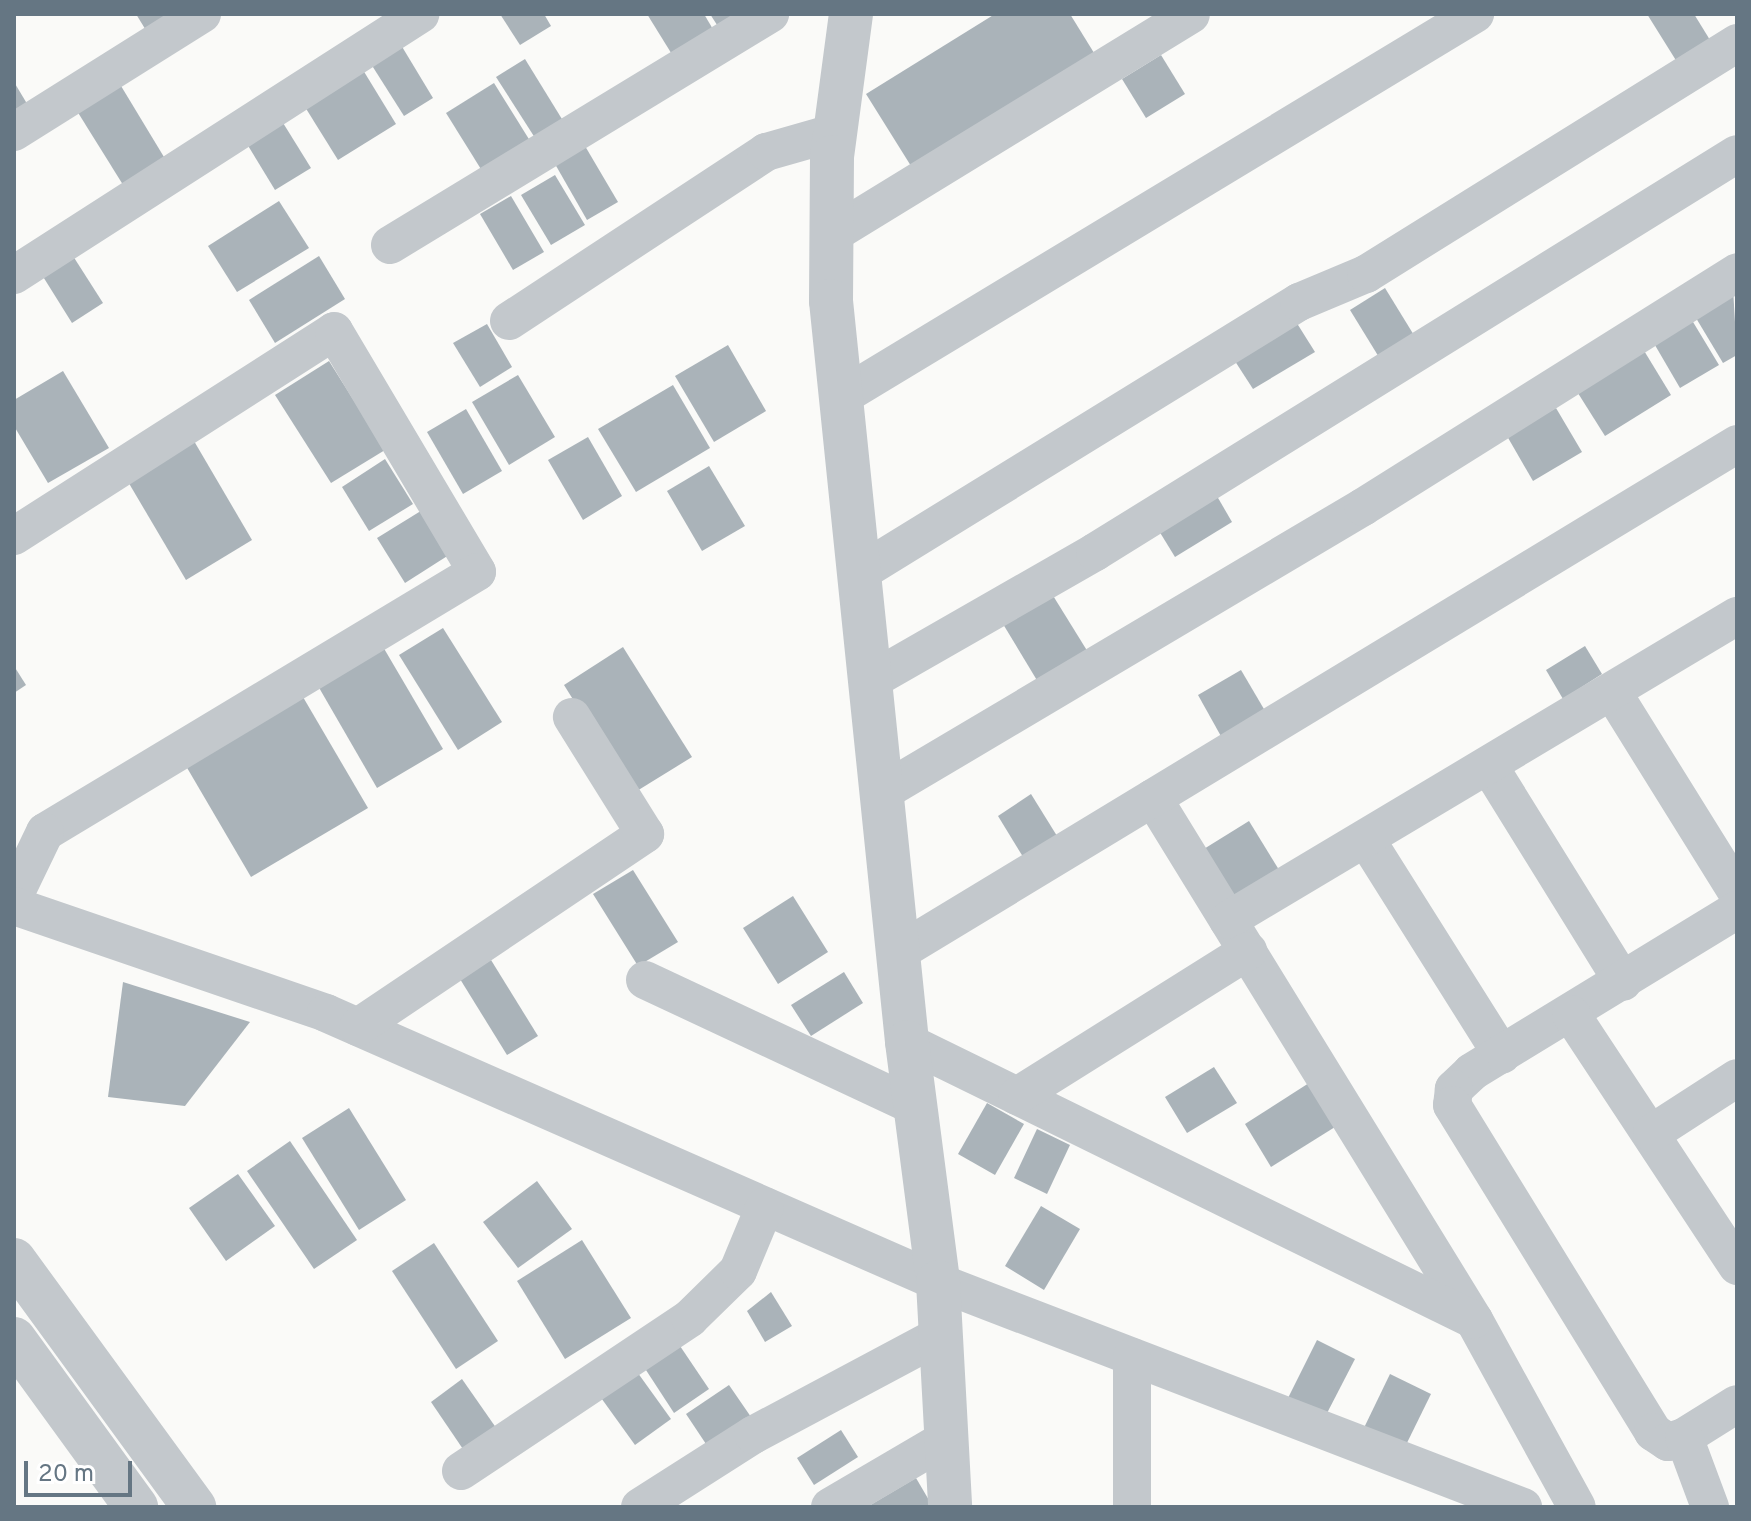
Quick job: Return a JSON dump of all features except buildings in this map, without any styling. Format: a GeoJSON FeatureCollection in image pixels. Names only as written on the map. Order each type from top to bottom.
{"type":"FeatureCollection","features":[{"type":"Feature","properties":{"kind":"street"},"geometry":{"type":"LineString","coordinates":[[14,132],[202,14]]}},
{"type":"Feature","properties":{"kind":"street"},"geometry":{"type":"LineString","coordinates":[[14,275],[420,14]]}},
{"type":"Feature","properties":{"kind":"street"},"geometry":{"type":"LineString","coordinates":[[390,245],[770,14]]}},
{"type":"Feature","properties":{"kind":"street"},"geometry":{"type":"LineString","coordinates":[[851,14],[836,132],[831,235],[841,397],[897,953],[938,1282],[950,1507]]}},
{"type":"Feature","properties":{"kind":"street"},"geometry":{"type":"LineString","coordinates":[[831,235],[1191,14]]}},
{"type":"Feature","properties":{"kind":"street"},"geometry":{"type":"LineString","coordinates":[[841,397],[1475,14]]}},
{"type":"Feature","properties":{"kind":"street"},"geometry":{"type":"LineString","coordinates":[[859,573],[1299,302],[1366,274],[1737,43]]}},
{"type":"Feature","properties":{"kind":"street"},"geometry":{"type":"LineString","coordinates":[[509,321],[766,152],[836,132]]}},
{"type":"Feature","properties":{"kind":"street"},"geometry":{"type":"LineString","coordinates":[[870,681],[1095,552],[1737,154]]}},
{"type":"Feature","properties":{"kind":"street"},"geometry":{"type":"LineString","coordinates":[[881,793],[1363,507],[1737,272]]}},
{"type":"Feature","properties":{"kind":"street"},"geometry":{"type":"LineString","coordinates":[[14,536],[334,331],[477,572],[45,832],[14,896]]}},
{"type":"Feature","properties":{"kind":"street"},"geometry":{"type":"LineString","coordinates":[[897,953],[1737,444]]}},
{"type":"Feature","properties":{"kind":"street"},"geometry":{"type":"LineString","coordinates":[[1017,1096],[1366,839],[1737,616]]}},
{"type":"Feature","properties":{"kind":"street"},"geometry":{"type":"LineString","coordinates":[[1613,693],[1737,892]]}},
{"type":"Feature","properties":{"kind":"street"},"geometry":{"type":"LineString","coordinates":[[358,1027],[645,834],[572,717]]}},
{"type":"Feature","properties":{"kind":"street"},"geometry":{"type":"LineString","coordinates":[[1489,766],[1623,982]]}},
{"type":"Feature","properties":{"kind":"street"},"geometry":{"type":"LineString","coordinates":[[1153,798],[1474,1320],[1577,1507]]}},
{"type":"Feature","properties":{"kind":"street"},"geometry":{"type":"LineString","coordinates":[[1366,839],[1502,1055]]}},
{"type":"Feature","properties":{"kind":"street"},"geometry":{"type":"LineString","coordinates":[[14,906],[358,1027],[938,1282],[1506,1504]]}},
{"type":"Feature","properties":{"kind":"street"},"geometry":{"type":"LineString","coordinates":[[1737,910],[1502,1055],[1454,1089],[1452,1105],[1459,1123],[1653,1432],[1668,1442],[1684,1437],[1737,1404]]}},
{"type":"Feature","properties":{"kind":"street"},"geometry":{"type":"LineString","coordinates":[[645,980],[916,1107]]}},
{"type":"Feature","properties":{"kind":"street"},"geometry":{"type":"LineString","coordinates":[[1571,1014],[1737,1266]]}},
{"type":"Feature","properties":{"kind":"street"},"geometry":{"type":"LineString","coordinates":[[907,1042],[1474,1320]]}},
{"type":"Feature","properties":{"kind":"street"},"geometry":{"type":"LineString","coordinates":[[1652,1133],[1737,1078]]}},
{"type":"Feature","properties":{"kind":"street"},"geometry":{"type":"LineString","coordinates":[[461,1471],[700,1309],[738,1271],[765,1206]]}},
{"type":"Feature","properties":{"kind":"street"},"geometry":{"type":"LineString","coordinates":[[14,1260],[194,1507]]}},
{"type":"Feature","properties":{"kind":"street"},"geometry":{"type":"LineString","coordinates":[[640,1507],[753,1435],[940,1335]]}},
{"type":"Feature","properties":{"kind":"street"},"geometry":{"type":"LineString","coordinates":[[14,1339],[136,1507]]}},
{"type":"Feature","properties":{"kind":"street"},"geometry":{"type":"LineString","coordinates":[[1132,1357],[1132,1507]]}},
{"type":"Feature","properties":{"kind":"street"},"geometry":{"type":"LineString","coordinates":[[1684,1437],[1710,1507]]}},
{"type":"Feature","properties":{"kind":"street"},"geometry":{"type":"LineString","coordinates":[[830,1507],[946,1439]]}}]}
